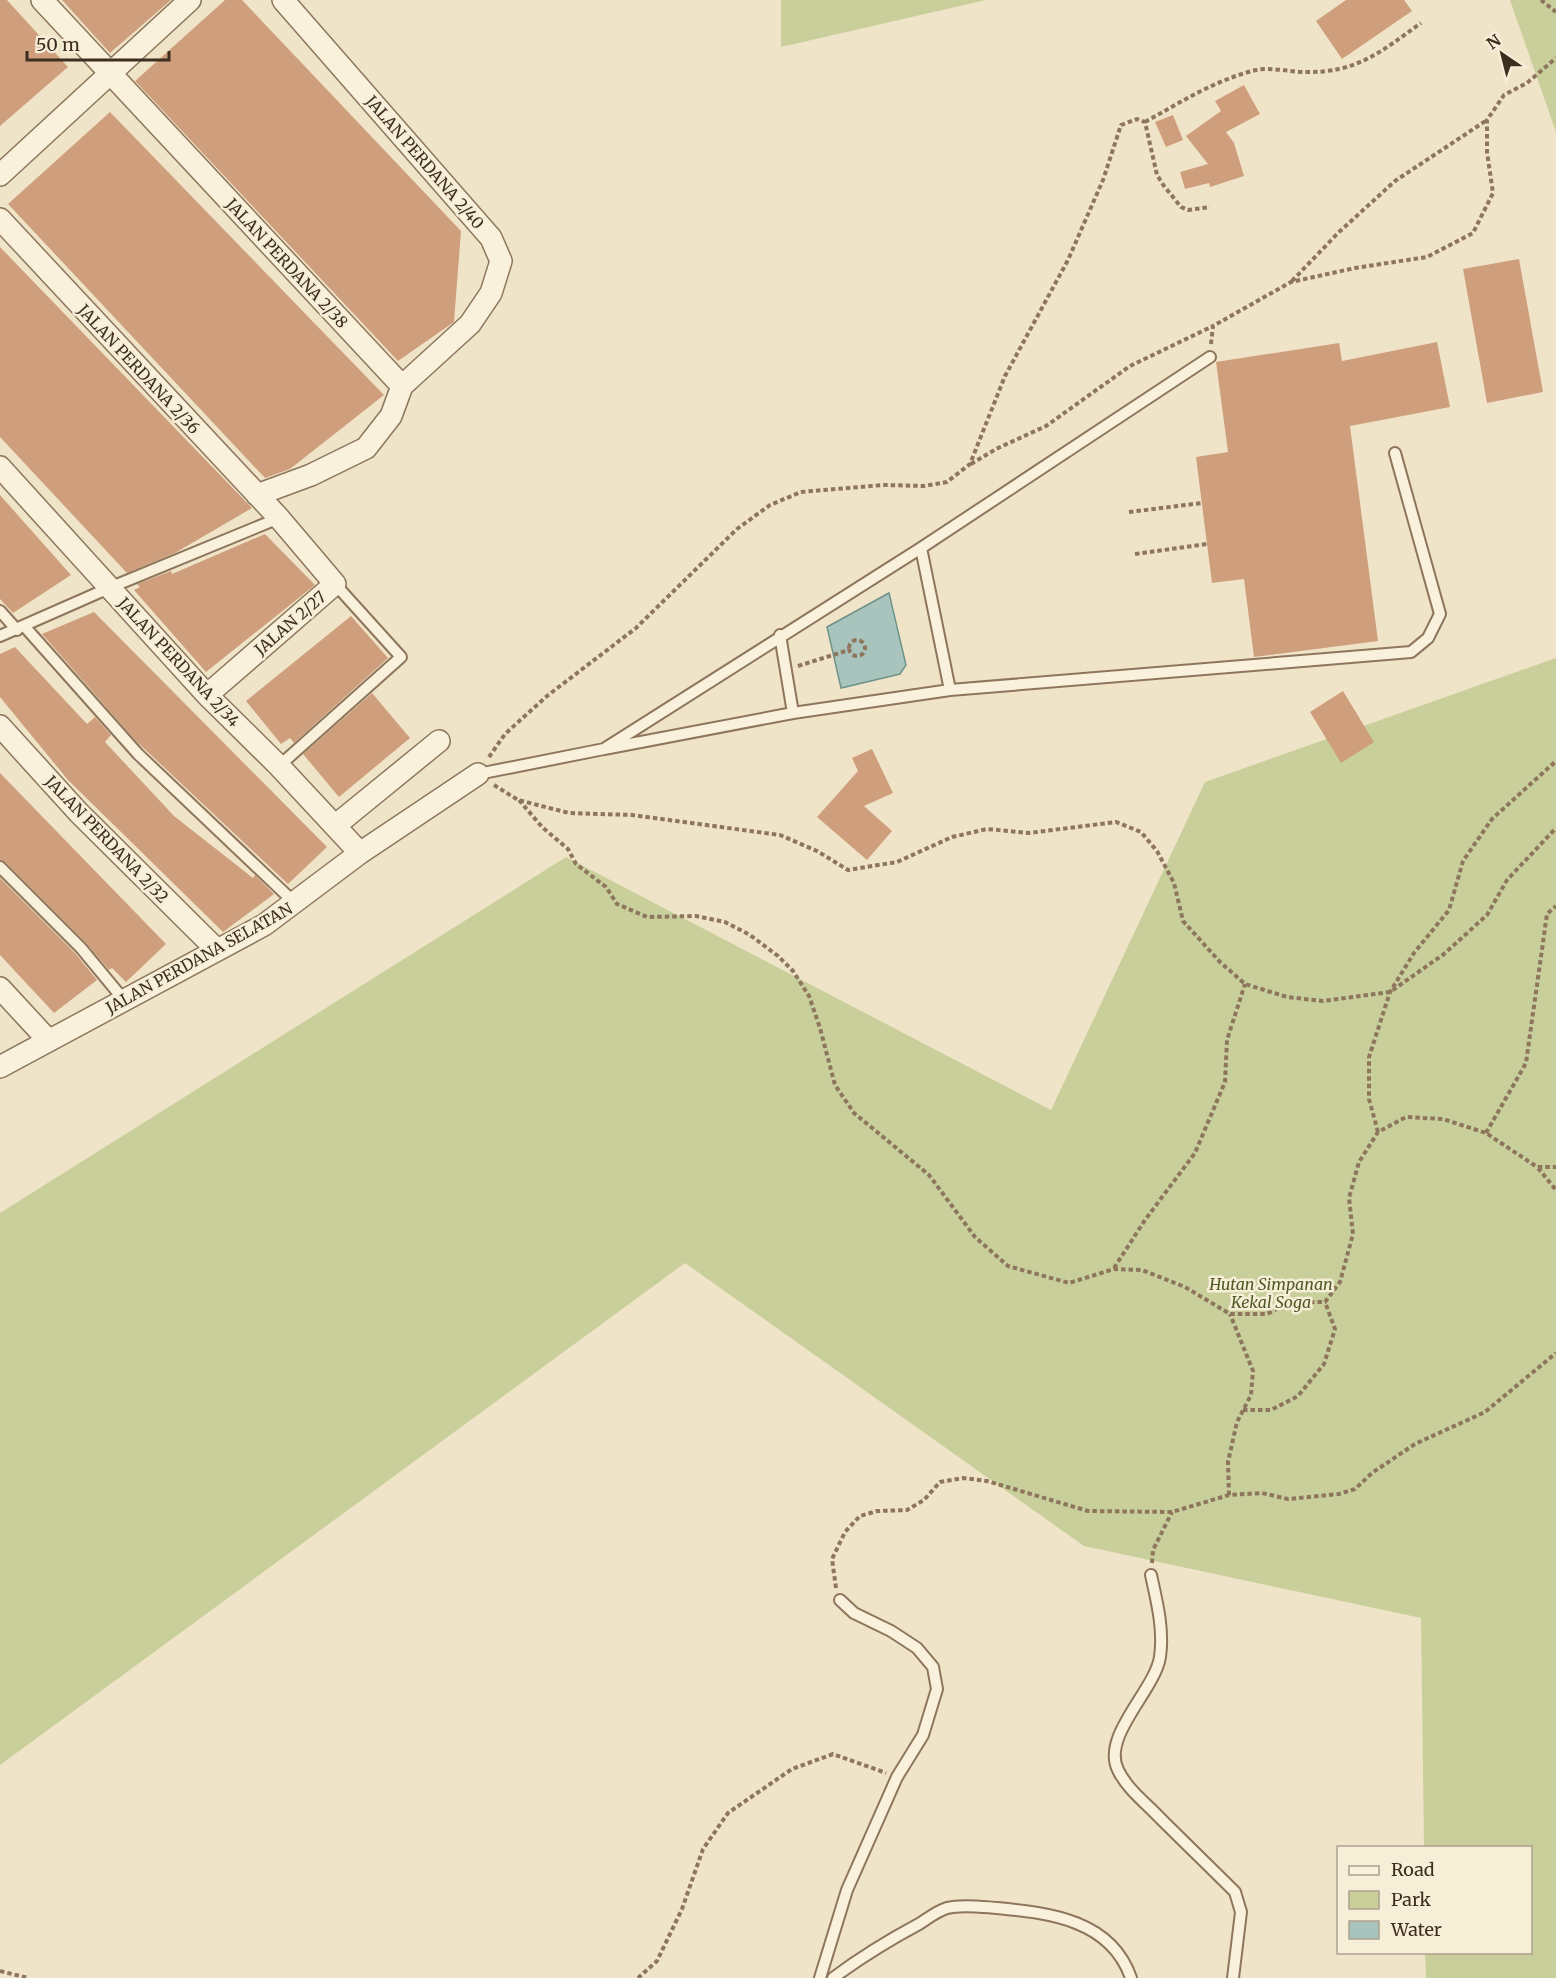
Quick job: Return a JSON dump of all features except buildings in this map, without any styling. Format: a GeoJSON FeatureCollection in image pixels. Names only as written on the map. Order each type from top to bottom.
{"type":"FeatureCollection","features":[{"type":"Feature","properties":{"kind":"street","name":"JALAN PERDANA 2/38"},"geometry":{"type":"LineString","coordinates":[[42,0],[402,386]]}},
{"type":"Feature","properties":{"kind":"street"},"geometry":{"type":"LineString","coordinates":[[0,175],[190,0]]}},
{"type":"Feature","properties":{"kind":"street","name":"JALAN PERDANA 2/40"},"geometry":{"type":"LineString","coordinates":[[283,0],[491,238],[501,261],[491,292],[470,324],[402,386]]}},
{"type":"Feature","properties":{"kind":"street","name":"JALAN PERDANA 2/36"},"geometry":{"type":"LineString","coordinates":[[0,219],[279,518]]}},
{"type":"Feature","properties":{"kind":"street"},"geometry":{"type":"LineString","coordinates":[[257,495],[311,475],[366,448],[391,416],[402,386]]}},
{"type":"Feature","properties":{"kind":"street","name":"JALAN PERDANA 2/34"},"geometry":{"type":"LineString","coordinates":[[0,467],[207,695],[279,766],[360,853]]}},
{"type":"Feature","properties":{"kind":"street","name":"JALAN 2/27"},"geometry":{"type":"LineString","coordinates":[[207,695],[335,584],[279,518]]}},
{"type":"Feature","properties":{"kind":"street","name":"JALAN PERDANA 2/32"},"geometry":{"type":"LineString","coordinates":[[0,726],[79,813],[217,950]]}},
{"type":"Feature","properties":{"kind":"street"},"geometry":{"type":"LineString","coordinates":[[336,825],[439,741]]}},
{"type":"Feature","properties":{"kind":"street","name":"JALAN PERDANA SELATAN"},"geometry":{"type":"LineString","coordinates":[[0,1067],[264,925],[296,904],[360,853],[478,774]]}},
{"type":"Feature","properties":{"kind":"street"},"geometry":{"type":"LineString","coordinates":[[0,988],[48,1040]]}},
{"type":"Feature","properties":{"kind":"lane"},"geometry":{"type":"LineString","coordinates":[[603,749],[921,548],[1210,357]]}},
{"type":"Feature","properties":{"kind":"lane"},"geometry":{"type":"LineString","coordinates":[[478,774],[793,713],[950,690],[1412,652],[1428,638],[1440,615],[1395,453]]}},
{"type":"Feature","properties":{"kind":"lane"},"geometry":{"type":"LineString","coordinates":[[0,636],[279,518]]}},
{"type":"Feature","properties":{"kind":"lane"},"geometry":{"type":"LineString","coordinates":[[921,548],[950,690]]}},
{"type":"Feature","properties":{"kind":"lane"},"geometry":{"type":"LineString","coordinates":[[279,766],[401,657],[335,584]]}},
{"type":"Feature","properties":{"kind":"lane"},"geometry":{"type":"LineString","coordinates":[[0,611],[21,628],[138,754],[296,904]]}},
{"type":"Feature","properties":{"kind":"lane"},"geometry":{"type":"LineString","coordinates":[[780,635],[793,713]]}},
{"type":"Feature","properties":{"kind":"lane"},"geometry":{"type":"LineString","coordinates":[[0,867],[81,948],[124,1000]]}},
{"type":"Feature","properties":{"kind":"lane"},"geometry":{"type":"LineString","coordinates":[[1151,1575],[1160,1617],[1160,1658],[1149,1686],[1128,1713],[1116,1746],[1117,1768],[1131,1789],[1235,1892],[1241,1912],[1233,1978]]}},
{"type":"Feature","properties":{"kind":"lane"},"geometry":{"type":"LineString","coordinates":[[820,1978],[847,1890],[897,1777],[922,1735],[937,1689],[933,1666],[917,1648],[891,1631],[854,1613],[840,1600]]}},
{"type":"Feature","properties":{"kind":"lane"},"geometry":{"type":"LineString","coordinates":[[833,1978],[895,1937],[948,1908],[985,1907],[1033,1912],[1074,1921],[1106,1940],[1125,1959],[1131,1978]]}},
{"type":"Feature","properties":{"kind":"path"},"geometry":{"type":"LineString","coordinates":[[1541,0],[1556,12]]}},
{"type":"Feature","properties":{"kind":"path"},"geometry":{"type":"LineString","coordinates":[[970,464],[1005,376],[1068,260],[1103,180],[1121,125],[1129,120],[1144,122],[1216,82],[1259,69],[1308,72],[1343,70],[1372,59],[1420,23]]}},
{"type":"Feature","properties":{"kind":"path"},"geometry":{"type":"LineString","coordinates":[[1325,1302],[1291,1302],[1267,1314],[1230,1314],[1185,1287],[1142,1270],[1114,1269],[1069,1283],[1008,1266],[975,1237],[929,1175],[854,1113],[835,1085],[809,996],[794,971],[778,956],[750,935],[725,922],[696,916],[647,917],[617,904],[606,887],[576,864],[568,849],[542,827],[518,800],[478,774],[505,734],[548,696],[636,628],[737,529],[771,505],[801,492],[884,485],[924,486],[947,482],[970,464],[996,449],[1046,426],[1130,366],[1213,326],[1291,282],[1338,233],[1395,181],[1487,120],[1504,95],[1527,83],[1556,58]]}},
{"type":"Feature","properties":{"kind":"path"},"geometry":{"type":"LineString","coordinates":[[1291,282],[1426,256],[1473,232],[1493,193],[1487,152],[1487,120]]}},
{"type":"Feature","properties":{"kind":"path"},"geometry":{"type":"LineString","coordinates":[[1144,122],[1157,175],[1164,186],[1181,207],[1188,210],[1210,207]]}},
{"type":"Feature","properties":{"kind":"path"},"geometry":{"type":"LineString","coordinates":[[1210,357],[1213,326]]}},
{"type":"Feature","properties":{"kind":"path"},"geometry":{"type":"LineString","coordinates":[[1129,512],[1202,503]]}},
{"type":"Feature","properties":{"kind":"path"},"geometry":{"type":"LineString","coordinates":[[1135,554],[1207,544]]}},
{"type":"Feature","properties":{"kind":"path"},"geometry":{"type":"LineString","coordinates":[[859,639],[865,645],[864,654],[860,656],[851,654],[849,650],[849,646],[855,640],[859,639]]}},
{"type":"Feature","properties":{"kind":"path"},"geometry":{"type":"LineString","coordinates":[[785,669],[849,650]]}},
{"type":"Feature","properties":{"kind":"path"},"geometry":{"type":"LineString","coordinates":[[1378,1132],[1369,1099],[1369,1057],[1390,992],[1414,953],[1449,910],[1463,861],[1492,819],[1556,761]]}},
{"type":"Feature","properties":{"kind":"path"},"geometry":{"type":"LineString","coordinates":[[518,800],[569,813],[632,815],[780,836],[817,851],[848,870],[897,862],[952,837],[987,829],[1029,833],[1116,822],[1142,832],[1157,851],[1174,883],[1183,921],[1220,962],[1245,984],[1287,997],[1323,1001],[1390,992],[1444,954],[1487,915],[1507,880],[1556,828]]}},
{"type":"Feature","properties":{"kind":"path"},"geometry":{"type":"LineString","coordinates":[[1486,1132],[1526,1063],[1547,914],[1556,906]]}},
{"type":"Feature","properties":{"kind":"path"},"geometry":{"type":"LineString","coordinates":[[1114,1269],[1145,1220],[1195,1153],[1225,1082],[1227,1040],[1245,984]]}},
{"type":"Feature","properties":{"kind":"path"},"geometry":{"type":"LineString","coordinates":[[1325,1302],[1340,1282],[1353,1234],[1348,1198],[1359,1162],[1378,1132],[1406,1117],[1443,1119],[1486,1132],[1537,1167],[1556,1190]]}},
{"type":"Feature","properties":{"kind":"path"},"geometry":{"type":"LineString","coordinates":[[1537,1167],[1556,1167]]}},
{"type":"Feature","properties":{"kind":"path"},"geometry":{"type":"LineString","coordinates":[[1243,1410],[1271,1410],[1298,1396],[1324,1364],[1335,1329],[1325,1302]]}},
{"type":"Feature","properties":{"kind":"path"},"geometry":{"type":"LineString","coordinates":[[1229,1495],[1228,1462],[1237,1422],[1251,1395],[1252,1371],[1230,1314]]}},
{"type":"Feature","properties":{"kind":"path"},"geometry":{"type":"LineString","coordinates":[[840,1600],[832,1559],[845,1532],[860,1516],[877,1510],[907,1510],[924,1500],[940,1482],[963,1478],[987,1481],[1088,1511],[1172,1512],[1229,1495],[1262,1492],[1288,1499],[1339,1494],[1355,1489],[1372,1473],[1415,1444],[1485,1412],[1556,1353]]}},
{"type":"Feature","properties":{"kind":"path"},"geometry":{"type":"LineString","coordinates":[[1151,1575],[1153,1550],[1172,1512]]}},
{"type":"Feature","properties":{"kind":"path"},"geometry":{"type":"LineString","coordinates":[[638,1978],[657,1961],[682,1909],[703,1849],[728,1813],[792,1769],[833,1754],[897,1777]]}},
{"type":"Feature","properties":{"kind":"path"},"geometry":{"type":"LineString","coordinates":[[0,1971],[28,1978]]}},
{"type":"Feature","properties":{"kind":"green space"},"geometry":{"type":"Polygon","coordinates":[[[781,0],[986,0],[781,47],[781,0]]]}},
{"type":"Feature","properties":{"kind":"green space"},"geometry":{"type":"Polygon","coordinates":[[[1510,0],[1556,0],[1556,132],[1510,0]]]}},
{"type":"Feature","properties":{"kind":"green space","name":"Hutan Simpanan Kekal Soga"},"geometry":{"type":"Polygon","coordinates":[[[1556,658],[1556,1978],[1426,1978],[1425,1954],[1532,1954],[1532,1846],[1424,1846],[1421,1618],[1084,1546],[685,1263],[0,1765],[0,1213],[566,857],[1051,1110],[1205,782],[1556,658]]]}},
{"type":"Feature","properties":{"kind":"water"},"geometry":{"type":"Polygon","coordinates":[[[889,593],[906,665],[900,674],[841,688],[827,627],[889,593]]]}}]}
